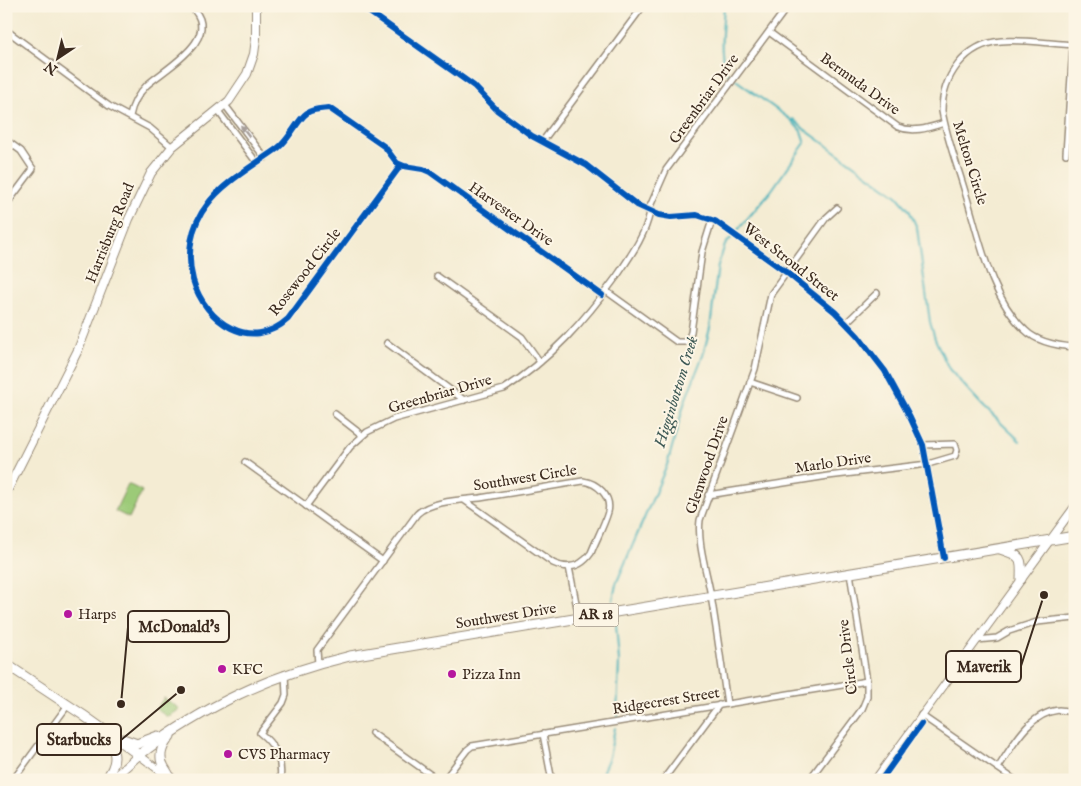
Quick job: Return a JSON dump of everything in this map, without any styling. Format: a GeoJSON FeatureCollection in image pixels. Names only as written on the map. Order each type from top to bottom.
{"type":"FeatureCollection","features":[{"type":"Feature","properties":{"kind":"main road","name":"Harrisburg Road"},"geometry":{"type":"LineString","coordinates":[[6,493],[78,350],[135,204],[152,173],[172,147],[225,105],[243,83],[251,65],[256,39],[256,6]]}},
{"type":"Feature","properties":{"kind":"main road","name":"Southwest Drive"},"geometry":{"type":"LineString","coordinates":[[139,755],[214,705],[254,686],[318,664],[365,654],[1075,536]]}},
{"type":"Feature","properties":{"kind":"main road"},"geometry":{"type":"LineString","coordinates":[[998,548],[1017,556],[1022,565],[1021,579]]}},
{"type":"Feature","properties":{"kind":"main road"},"geometry":{"type":"LineString","coordinates":[[6,664],[139,755],[111,780]]}},
{"type":"Feature","properties":{"kind":"main road"},"geometry":{"type":"LineString","coordinates":[[83,715],[106,739],[114,753],[116,760],[105,780]]}},
{"type":"Feature","properties":{"kind":"main road"},"geometry":{"type":"LineString","coordinates":[[112,736],[137,744],[174,730]]}},
{"type":"Feature","properties":{"kind":"main road"},"geometry":{"type":"LineString","coordinates":[[172,779],[162,764],[161,754],[163,746],[174,730]]}},
{"type":"Feature","properties":{"kind":"street"},"geometry":{"type":"LineString","coordinates":[[130,116],[141,92],[152,80],[182,59],[196,41],[200,29],[199,21],[190,6]]}},
{"type":"Feature","properties":{"kind":"street","name":"West Stroud Street"},"geometry":{"type":"LineString","coordinates":[[360,6],[474,86],[497,110],[542,142],[586,164],[637,205],[649,211],[671,217],[698,216],[722,225],[786,272],[846,323],[885,371],[923,445],[944,558]]}},
{"type":"Feature","properties":{"kind":"street"},"geometry":{"type":"LineString","coordinates":[[542,142],[643,6]]}},
{"type":"Feature","properties":{"kind":"street","name":"Greenbriar Drive"},"geometry":{"type":"LineString","coordinates":[[306,506],[350,447],[362,435],[388,421],[504,389],[540,362],[578,327],[639,243],[649,211],[666,170],[788,6]]}},
{"type":"Feature","properties":{"kind":"street"},"geometry":{"type":"LineString","coordinates":[[6,30],[109,106],[150,128],[172,147]]}},
{"type":"Feature","properties":{"kind":"street","name":"Bermuda Drive"},"geometry":{"type":"LineString","coordinates":[[769,32],[898,127],[904,130],[917,131],[944,123]]}},
{"type":"Feature","properties":{"kind":"street","name":"Melton Circle"},"geometry":{"type":"LineString","coordinates":[[1074,45],[1000,40],[973,51],[957,65],[947,81],[942,100],[942,111],[944,123],[1000,297],[1028,333],[1044,341],[1075,347]]}},
{"type":"Feature","properties":{"kind":"street"},"geometry":{"type":"LineString","coordinates":[[1066,154],[1074,45]]}},
{"type":"Feature","properties":{"kind":"street"},"geometry":{"type":"LineString","coordinates":[[225,105],[265,158]]}},
{"type":"Feature","properties":{"kind":"street","name":"Rosewood Circle"},"geometry":{"type":"LineString","coordinates":[[329,108],[386,147],[394,159],[401,165],[288,318],[275,329],[248,334],[240,332],[221,321],[203,301],[193,282],[189,256],[196,226],[208,203],[221,190],[257,163],[282,145],[306,113],[329,108]]}},
{"type":"Feature","properties":{"kind":"street"},"geometry":{"type":"LineString","coordinates":[[218,111],[257,163]]}},
{"type":"Feature","properties":{"kind":"street"},"geometry":{"type":"LineString","coordinates":[[6,140],[21,151],[33,169],[6,205]]}},
{"type":"Feature","properties":{"kind":"street","name":"Harvester Drive"},"geometry":{"type":"LineString","coordinates":[[401,165],[430,172],[677,342],[685,342],[691,332],[702,252],[712,220]]}},
{"type":"Feature","properties":{"kind":"street","name":"Glenwood Drive"},"geometry":{"type":"LineString","coordinates":[[727,704],[699,528],[700,520],[758,358],[770,294],[826,218],[836,208]]}},
{"type":"Feature","properties":{"kind":"street"},"geometry":{"type":"LineString","coordinates":[[437,276],[522,337],[540,362]]}},
{"type":"Feature","properties":{"kind":"street"},"geometry":{"type":"LineString","coordinates":[[846,323],[877,292]]}},
{"type":"Feature","properties":{"kind":"street"},"geometry":{"type":"LineString","coordinates":[[388,343],[464,400]]}},
{"type":"Feature","properties":{"kind":"street"},"geometry":{"type":"LineString","coordinates":[[750,382],[797,398]]}},
{"type":"Feature","properties":{"kind":"street"},"geometry":{"type":"LineString","coordinates":[[335,414],[362,435]]}},
{"type":"Feature","properties":{"kind":"street","name":"Marlo Drive"},"geometry":{"type":"LineString","coordinates":[[708,495],[828,476],[928,464],[955,456],[957,450],[955,444],[923,445]]}},
{"type":"Feature","properties":{"kind":"street"},"geometry":{"type":"LineString","coordinates":[[245,462],[382,561]]}},
{"type":"Feature","properties":{"kind":"street","name":"Southwest Circle"},"geometry":{"type":"LineString","coordinates":[[318,664],[317,650],[422,510],[431,505],[583,481],[592,483],[605,495],[608,511],[590,553],[581,563],[569,567]]}},
{"type":"Feature","properties":{"kind":"street"},"geometry":{"type":"LineString","coordinates":[[464,500],[552,563],[562,567],[569,567],[579,618]]}},
{"type":"Feature","properties":{"kind":"street"},"geometry":{"type":"LineString","coordinates":[[875,780],[1075,506]]}},
{"type":"Feature","properties":{"kind":"street","name":"Circle Drive"},"geometry":{"type":"LineString","coordinates":[[809,780],[862,709],[867,697],[867,681],[850,573]]}},
{"type":"Feature","properties":{"kind":"street"},"geometry":{"type":"LineString","coordinates":[[976,640],[997,638],[1020,627],[1037,622],[1075,618]]}},
{"type":"Feature","properties":{"kind":"street"},"geometry":{"type":"LineString","coordinates":[[280,780],[281,766],[279,756],[273,746],[260,734],[283,703],[287,687],[285,674]]}},
{"type":"Feature","properties":{"kind":"street","name":"Ridgecrest Street"},"geometry":{"type":"LineString","coordinates":[[444,780],[470,747],[867,681]]}},
{"type":"Feature","properties":{"kind":"street"},"geometry":{"type":"LineString","coordinates":[[13,780],[68,705]]}},
{"type":"Feature","properties":{"kind":"street"},"geometry":{"type":"LineString","coordinates":[[663,780],[719,705]]}},
{"type":"Feature","properties":{"kind":"street"},"geometry":{"type":"LineString","coordinates":[[998,768],[1026,727],[1040,716],[1059,710],[1075,713]]}},
{"type":"Feature","properties":{"kind":"street"},"geometry":{"type":"LineString","coordinates":[[922,715],[1015,780]]}},
{"type":"Feature","properties":{"kind":"street"},"geometry":{"type":"LineString","coordinates":[[372,733],[438,780]]}},
{"type":"Feature","properties":{"kind":"street"},"geometry":{"type":"LineString","coordinates":[[543,734],[551,776]]}},
{"type":"Feature","properties":{"kind":"street"},"geometry":{"type":"LineString","coordinates":[[139,755],[172,779]]}},
{"type":"Feature","properties":{"kind":"street"},"geometry":{"type":"LineString","coordinates":[[779,780],[799,780]]}},
{"type":"Feature","properties":{"kind":"green space"},"geometry":{"type":"Polygon","coordinates":[[[128,484],[142,491],[129,518],[115,511],[128,484]]]}},
{"type":"Feature","properties":{"kind":"green space"},"geometry":{"type":"Polygon","coordinates":[[[164,698],[180,709],[168,717],[156,709],[164,698]]]}},
{"type":"Feature","properties":{"kind":"waterway","name":"Higginbottom Creek"},"geometry":{"type":"LineString","coordinates":[[613,600],[616,584],[667,465],[685,401],[703,355],[710,328],[718,265],[725,245],[771,191],[805,143],[801,131],[791,120],[729,75],[725,68],[722,51],[724,6]]}},
{"type":"Feature","properties":{"kind":"waterway"},"geometry":{"type":"LineString","coordinates":[[793,119],[897,196],[909,210],[917,228],[930,322],[935,339],[949,369],[984,407],[1020,441]]}},
{"type":"Feature","properties":{"kind":"waterway","name":"Higginbottom Creek"},"geometry":{"type":"LineString","coordinates":[[616,624],[619,661],[617,717]]}},
{"type":"Feature","properties":{"kind":"waterway","name":"Higginbottom Creek"},"geometry":{"type":"LineString","coordinates":[[599,780],[609,757],[615,728]]}},
{"type":"Feature","properties":{"kind":"waterway"},"geometry":{"type":"LineString","coordinates":[[603,771],[608,774],[611,780]]}},
{"type":"Feature","properties":{"kind":"cycle path"},"geometry":{"type":"LineString","coordinates":[[361,6],[474,86],[497,110],[532,136],[586,165],[637,205],[659,215],[671,217],[697,215],[715,221],[786,272],[835,312],[858,336],[885,371],[923,445],[944,558]]}},
{"type":"Feature","properties":{"kind":"cycle path"},"geometry":{"type":"LineString","coordinates":[[401,165],[288,319],[274,329],[259,333],[245,333],[231,328],[208,309],[199,295],[193,280],[190,261],[191,241],[202,213],[221,189],[278,148],[307,113],[329,108],[385,147],[397,163],[430,172],[602,295]]}},
{"type":"Feature","properties":{"kind":"cycle path"},"geometry":{"type":"LineString","coordinates":[[881,780],[921,724]]}},
{"type":"Feature","properties":{"kind":"place","name":"Maverik"},"geometry":{"type":"Point","coordinates":[1044,595]}},
{"type":"Feature","properties":{"kind":"place","name":"Harps"},"geometry":{"type":"Point","coordinates":[68,614]}},
{"type":"Feature","properties":{"kind":"place","name":"KFC"},"geometry":{"type":"Point","coordinates":[222,669]}},
{"type":"Feature","properties":{"kind":"place","name":"Pizza Inn"},"geometry":{"type":"Point","coordinates":[452,674]}},
{"type":"Feature","properties":{"kind":"place","name":"Starbucks"},"geometry":{"type":"Point","coordinates":[181,690]}},
{"type":"Feature","properties":{"kind":"place","name":"McDonald's"},"geometry":{"type":"Point","coordinates":[121,704]}},
{"type":"Feature","properties":{"kind":"place","name":"CVS Pharmacy"},"geometry":{"type":"Point","coordinates":[228,754]}}]}
